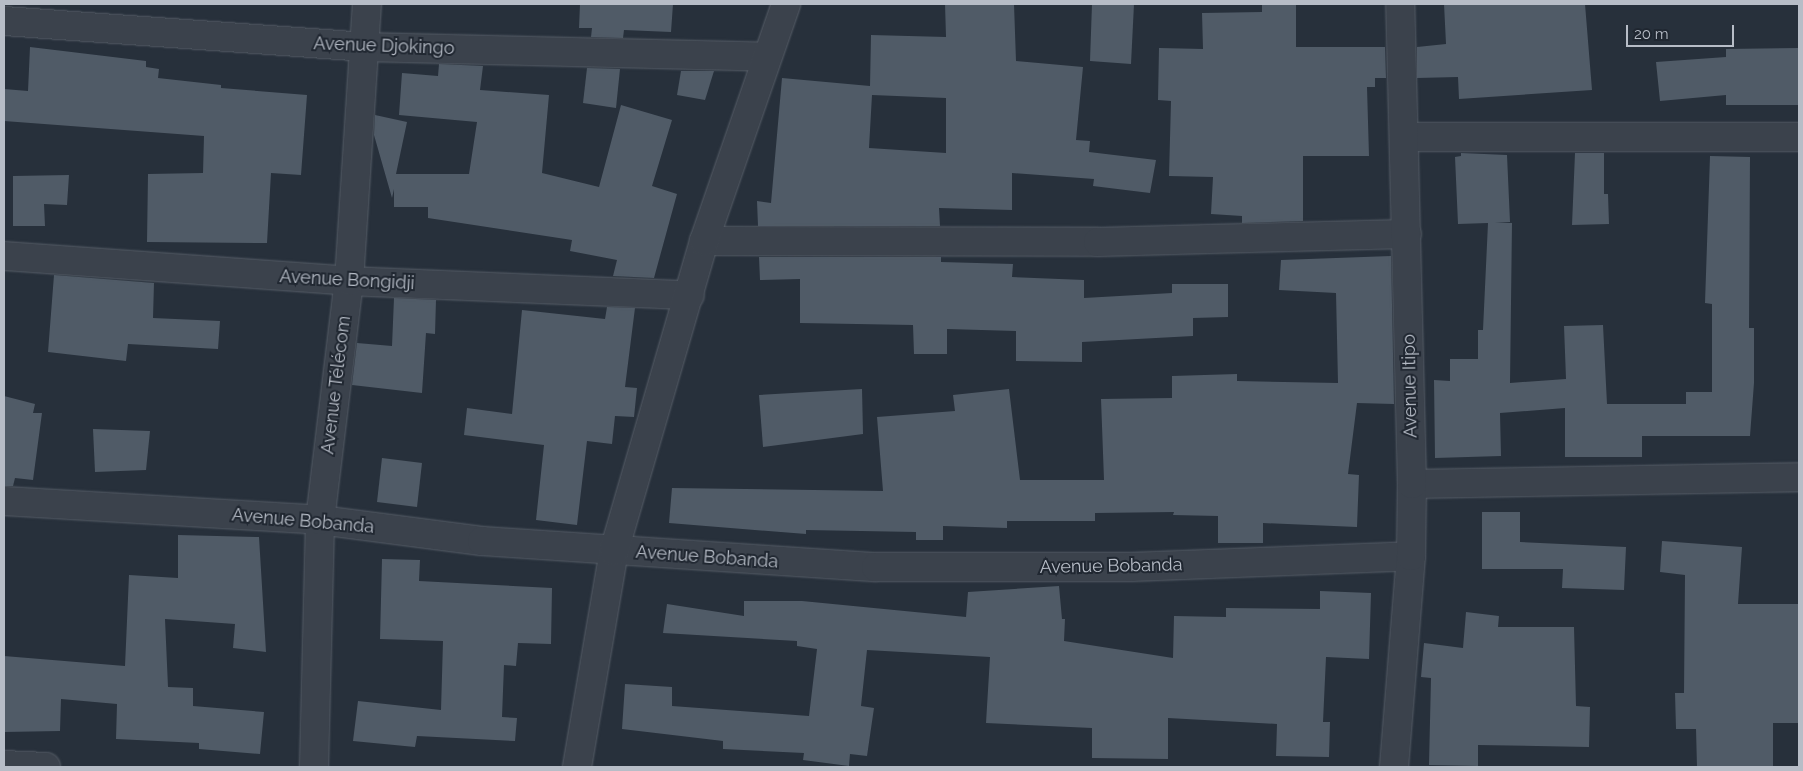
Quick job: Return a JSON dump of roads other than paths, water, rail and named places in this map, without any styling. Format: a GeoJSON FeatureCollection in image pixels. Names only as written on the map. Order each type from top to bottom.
{"type":"FeatureCollection","features":[{"type":"Feature","properties":{"kind":"street","name":"Avenue Télécom"},"geometry":{"type":"LineString","coordinates":[[314,767],[320,520],[349,281],[367,47],[368,4]]}},
{"type":"Feature","properties":{"kind":"street"},"geometry":{"type":"LineString","coordinates":[[577,767],[614,551],[690,295],[704,241],[766,57],[786,4]]}},
{"type":"Feature","properties":{"kind":"street","name":"Avenue Itipo"},"geometry":{"type":"LineString","coordinates":[[1394,767],[1411,556],[1412,484],[1406,137],[1400,4]]}},
{"type":"Feature","properties":{"kind":"street","name":"Avenue Djokingo"},"geometry":{"type":"LineString","coordinates":[[4,21],[367,47],[766,57]]}},
{"type":"Feature","properties":{"kind":"street"},"geometry":{"type":"LineString","coordinates":[[1406,137],[1799,137]]}},
{"type":"Feature","properties":{"kind":"street"},"geometry":{"type":"LineString","coordinates":[[704,241],[1098,242],[1407,234]]}},
{"type":"Feature","properties":{"kind":"street","name":"Avenue Bongidji"},"geometry":{"type":"LineString","coordinates":[[4,256],[349,281],[690,295]]}},
{"type":"Feature","properties":{"kind":"street"},"geometry":{"type":"LineString","coordinates":[[1412,484],[1799,477]]}},
{"type":"Feature","properties":{"kind":"street","name":"Avenue Bobanda"},"geometry":{"type":"LineString","coordinates":[[4,501],[320,520],[482,542],[876,567],[1131,567],[1411,556]]}},
{"type":"Feature","properties":{"kind":"street"},"geometry":{"type":"LineString","coordinates":[[4,764],[46,767]]}}]}
